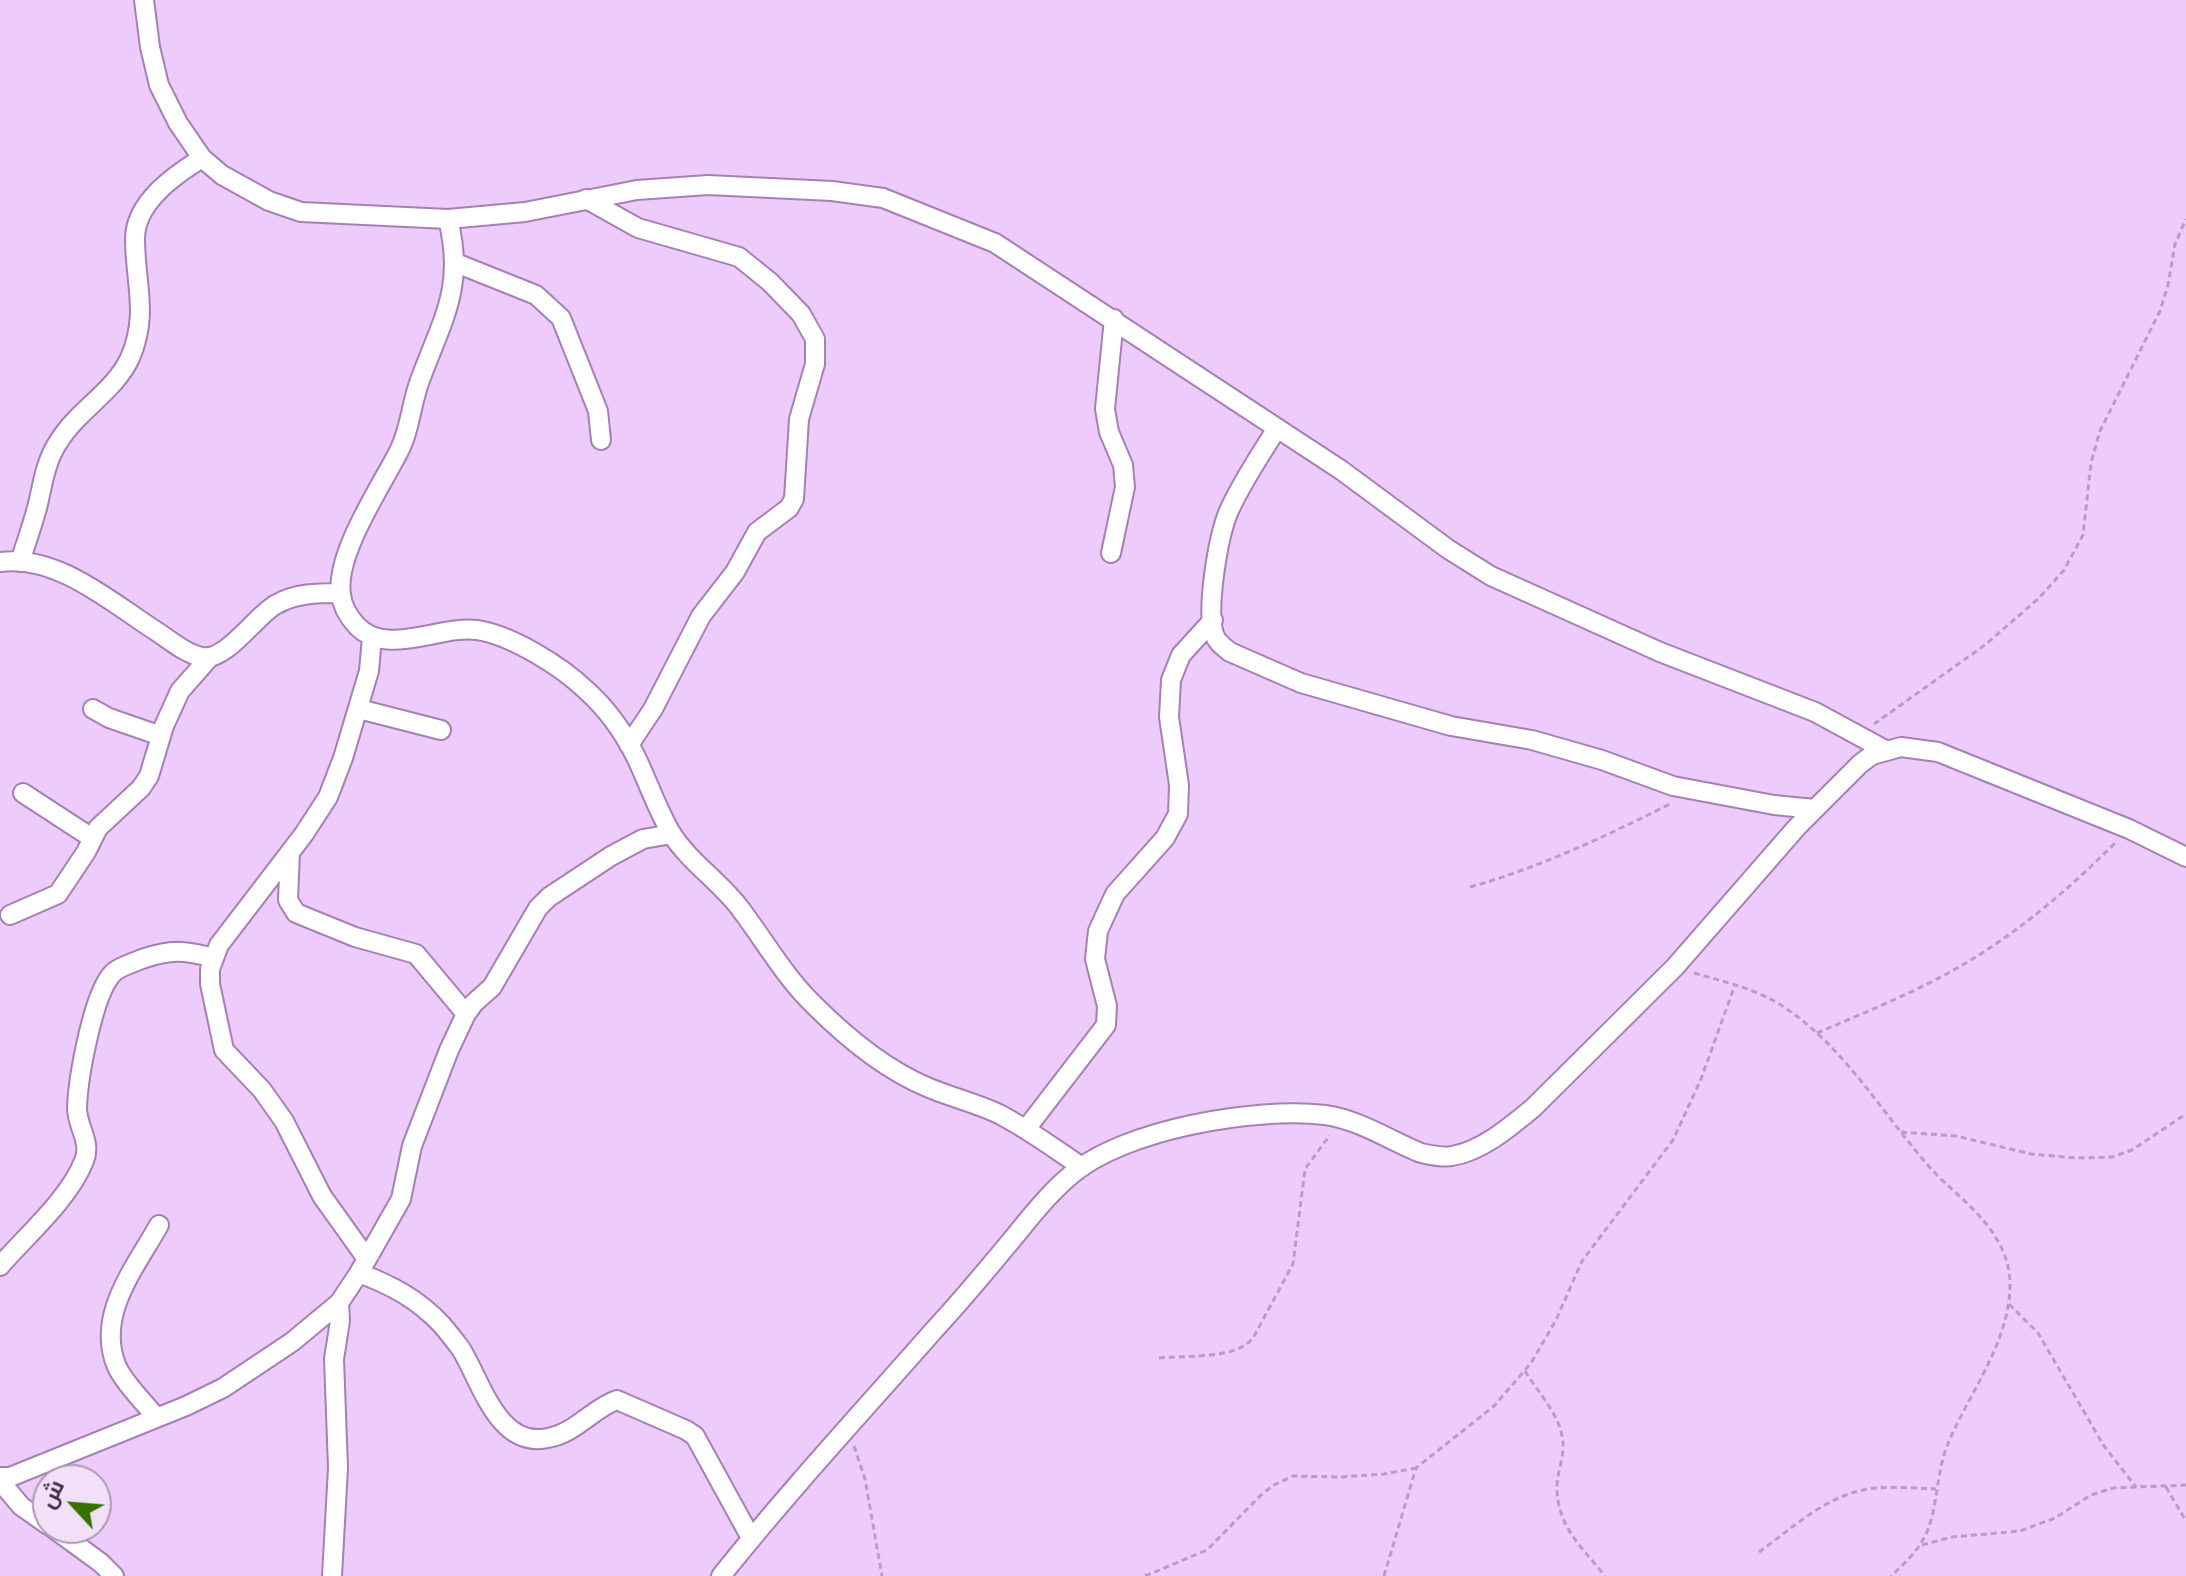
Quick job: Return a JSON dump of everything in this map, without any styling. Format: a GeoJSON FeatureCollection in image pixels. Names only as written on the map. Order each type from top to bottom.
{"type":"FeatureCollection","features":[{"type":"Feature","properties":{"kind":"street"},"geometry":{"type":"LineString","coordinates":[[144,0],[159,85],[178,123],[202,158],[242,188],[301,212],[448,219],[525,212],[637,190],[708,185],[832,191],[883,198],[995,243],[1341,470],[1448,549],[1491,576],[1660,652],[1815,712],[1885,750]]}},
{"type":"Feature","properties":{"kind":"street"},"geometry":{"type":"LineString","coordinates":[[20,562],[49,458],[59,439],[118,379],[130,359],[141,325],[135,236],[140,221],[150,200],[171,178],[202,158]]}},
{"type":"Feature","properties":{"kind":"street"},"geometry":{"type":"LineString","coordinates":[[586,199],[638,228],[739,257],[770,282],[801,314],[815,339],[816,350],[799,419],[794,499],[789,508],[757,532],[735,572],[701,616],[653,709],[629,745]]}},
{"type":"Feature","properties":{"kind":"street"},"geometry":{"type":"LineString","coordinates":[[448,219],[456,263],[450,301],[420,381],[401,448],[360,527],[344,567],[340,593],[348,615],[362,631],[381,640],[477,630],[506,639],[570,676],[589,692],[616,724],[672,834],[741,909],[776,962],[811,1003],[852,1041],[897,1072],[996,1113],[1026,1129],[1082,1167]]}},
{"type":"Feature","properties":{"kind":"street"},"geometry":{"type":"LineString","coordinates":[[456,263],[536,295],[561,318],[598,411],[601,440]]}},
{"type":"Feature","properties":{"kind":"street"},"geometry":{"type":"LineString","coordinates":[[1111,553],[1125,487],[1123,465],[1109,432],[1105,409],[1114,319]]}},
{"type":"Feature","properties":{"kind":"street"},"geometry":{"type":"LineString","coordinates":[[1277,428],[1227,515],[1217,554],[1213,620],[1216,639],[1230,652],[1301,683],[1451,726],[1532,740],[1699,792],[1815,809]]}},
{"type":"Feature","properties":{"kind":"street"},"geometry":{"type":"LineString","coordinates":[[0,562],[20,562],[52,569],[75,579],[177,645],[209,658]]}},
{"type":"Feature","properties":{"kind":"street"},"geometry":{"type":"LineString","coordinates":[[10,915],[58,894],[106,819],[141,788],[152,768],[167,717],[184,685],[209,658],[221,653],[276,604],[310,593],[340,593]]}},
{"type":"Feature","properties":{"kind":"street"},"geometry":{"type":"LineString","coordinates":[[1026,1129],[1106,1025],[1107,1006],[1095,959],[1098,931],[1115,894],[1165,838],[1178,814],[1179,785],[1169,717],[1171,680],[1181,655],[1213,620]]}},
{"type":"Feature","properties":{"kind":"street"},"geometry":{"type":"LineString","coordinates":[[372,637],[369,671],[359,709],[328,797],[219,945],[210,969],[210,984],[224,1050],[278,1111],[363,1266],[431,1314],[460,1348],[500,1419],[518,1434],[531,1439],[546,1439],[581,1424],[617,1400],[686,1430],[695,1436],[751,1538]]}},
{"type":"Feature","properties":{"kind":"street"},"geometry":{"type":"LineString","coordinates":[[93,709],[109,718],[161,736]]}},
{"type":"Feature","properties":{"kind":"street"},"geometry":{"type":"LineString","coordinates":[[359,709],[441,730]]}},
{"type":"Feature","properties":{"kind":"street"},"geometry":{"type":"LineString","coordinates":[[721,1576],[967,1294],[1036,1210],[1082,1167],[1113,1147],[1181,1128],[1243,1117],[1298,1114],[1342,1119],[1421,1153],[1443,1157],[1467,1151],[1509,1128],[1533,1108],[1675,967],[1815,809],[1860,764],[1885,750],[1910,747],[1938,752],[2129,829],[2186,857]]}},
{"type":"Feature","properties":{"kind":"street"},"geometry":{"type":"LineString","coordinates":[[23,793],[92,838]]}},
{"type":"Feature","properties":{"kind":"street"},"geometry":{"type":"LineString","coordinates":[[32,1514],[21,1506],[0,1479],[186,1406],[223,1388],[292,1342],[339,1303],[401,1199],[412,1146],[466,1014],[492,987],[532,918],[549,897],[635,843],[672,834]]}},
{"type":"Feature","properties":{"kind":"street"},"geometry":{"type":"LineString","coordinates":[[290,852],[288,900],[296,913],[355,937],[416,954],[466,1014]]}},
{"type":"Feature","properties":{"kind":"street"},"geometry":{"type":"LineString","coordinates":[[0,1266],[61,1198],[86,1158],[87,1144],[77,1110],[83,1051],[102,992],[113,973],[131,963],[167,951],[185,951],[214,958]]}},
{"type":"Feature","properties":{"kind":"street"},"geometry":{"type":"LineString","coordinates":[[155,1416],[118,1369],[109,1325],[122,1291],[159,1225]]}},
{"type":"Feature","properties":{"kind":"street"},"geometry":{"type":"LineString","coordinates":[[332,1576],[338,1468],[334,1359],[340,1321],[339,1303]]}},
{"type":"Feature","properties":{"kind":"street"},"geometry":{"type":"LineString","coordinates":[[75,1544],[114,1576]]}},
{"type":"Feature","properties":{"kind":"path"},"geometry":{"type":"LineString","coordinates":[[1857,735],[1985,645],[2039,598],[2064,570],[2083,535],[2091,463],[2100,431],[2160,311],[2175,244],[2186,219]]}},
{"type":"Feature","properties":{"kind":"path"},"geometry":{"type":"LineString","coordinates":[[1470,887],[1558,858],[1699,792]]}},
{"type":"Feature","properties":{"kind":"path"},"geometry":{"type":"LineString","coordinates":[[1817,1033],[1890,1001],[1989,949],[2064,892],[2129,829]]}},
{"type":"Feature","properties":{"kind":"path"},"geometry":{"type":"LineString","coordinates":[[1675,967],[1758,992],[1784,1007],[1817,1033],[1928,1165],[1995,1236],[2008,1267],[2009,1304],[2004,1326],[1960,1413],[1944,1454],[1932,1513],[1920,1545],[1891,1576]]}},
{"type":"Feature","properties":{"kind":"path"},"geometry":{"type":"LineString","coordinates":[[1145,1576],[1207,1550],[1274,1485],[1293,1476],[1341,1477],[1416,1468],[1494,1406],[1525,1371],[1556,1320],[1582,1261],[1673,1140],[1701,1079],[1735,985]]}},
{"type":"Feature","properties":{"kind":"path"},"geometry":{"type":"LineString","coordinates":[[1901,1132],[1956,1136],[2031,1154],[2112,1157],[2132,1150],[2186,1114]]}},
{"type":"Feature","properties":{"kind":"path"},"geometry":{"type":"LineString","coordinates":[[1159,1358],[1227,1353],[1246,1346],[1259,1329],[1294,1261],[1305,1169],[1342,1119]]}},
{"type":"Feature","properties":{"kind":"path"},"geometry":{"type":"LineString","coordinates":[[2009,1304],[2038,1333],[2104,1446],[2136,1487]]}},
{"type":"Feature","properties":{"kind":"path"},"geometry":{"type":"LineString","coordinates":[[1525,1371],[1562,1435],[1563,1453],[1557,1484],[1564,1520],[1571,1537],[1605,1576]]}},
{"type":"Feature","properties":{"kind":"path"},"geometry":{"type":"LineString","coordinates":[[848,1427],[865,1479],[882,1576]]}},
{"type":"Feature","properties":{"kind":"path"},"geometry":{"type":"LineString","coordinates":[[1384,1576],[1416,1468]]}},
{"type":"Feature","properties":{"kind":"path"},"geometry":{"type":"LineString","coordinates":[[1920,1545],[1952,1537],[2020,1531],[2055,1518],[2091,1495],[2113,1488],[2186,1485]]}},
{"type":"Feature","properties":{"kind":"path"},"geometry":{"type":"LineString","coordinates":[[2166,1487],[2186,1521]]}},
{"type":"Feature","properties":{"kind":"path"},"geometry":{"type":"LineString","coordinates":[[1759,1552],[1817,1510],[1849,1494],[1897,1488],[1936,1489]]}}]}
